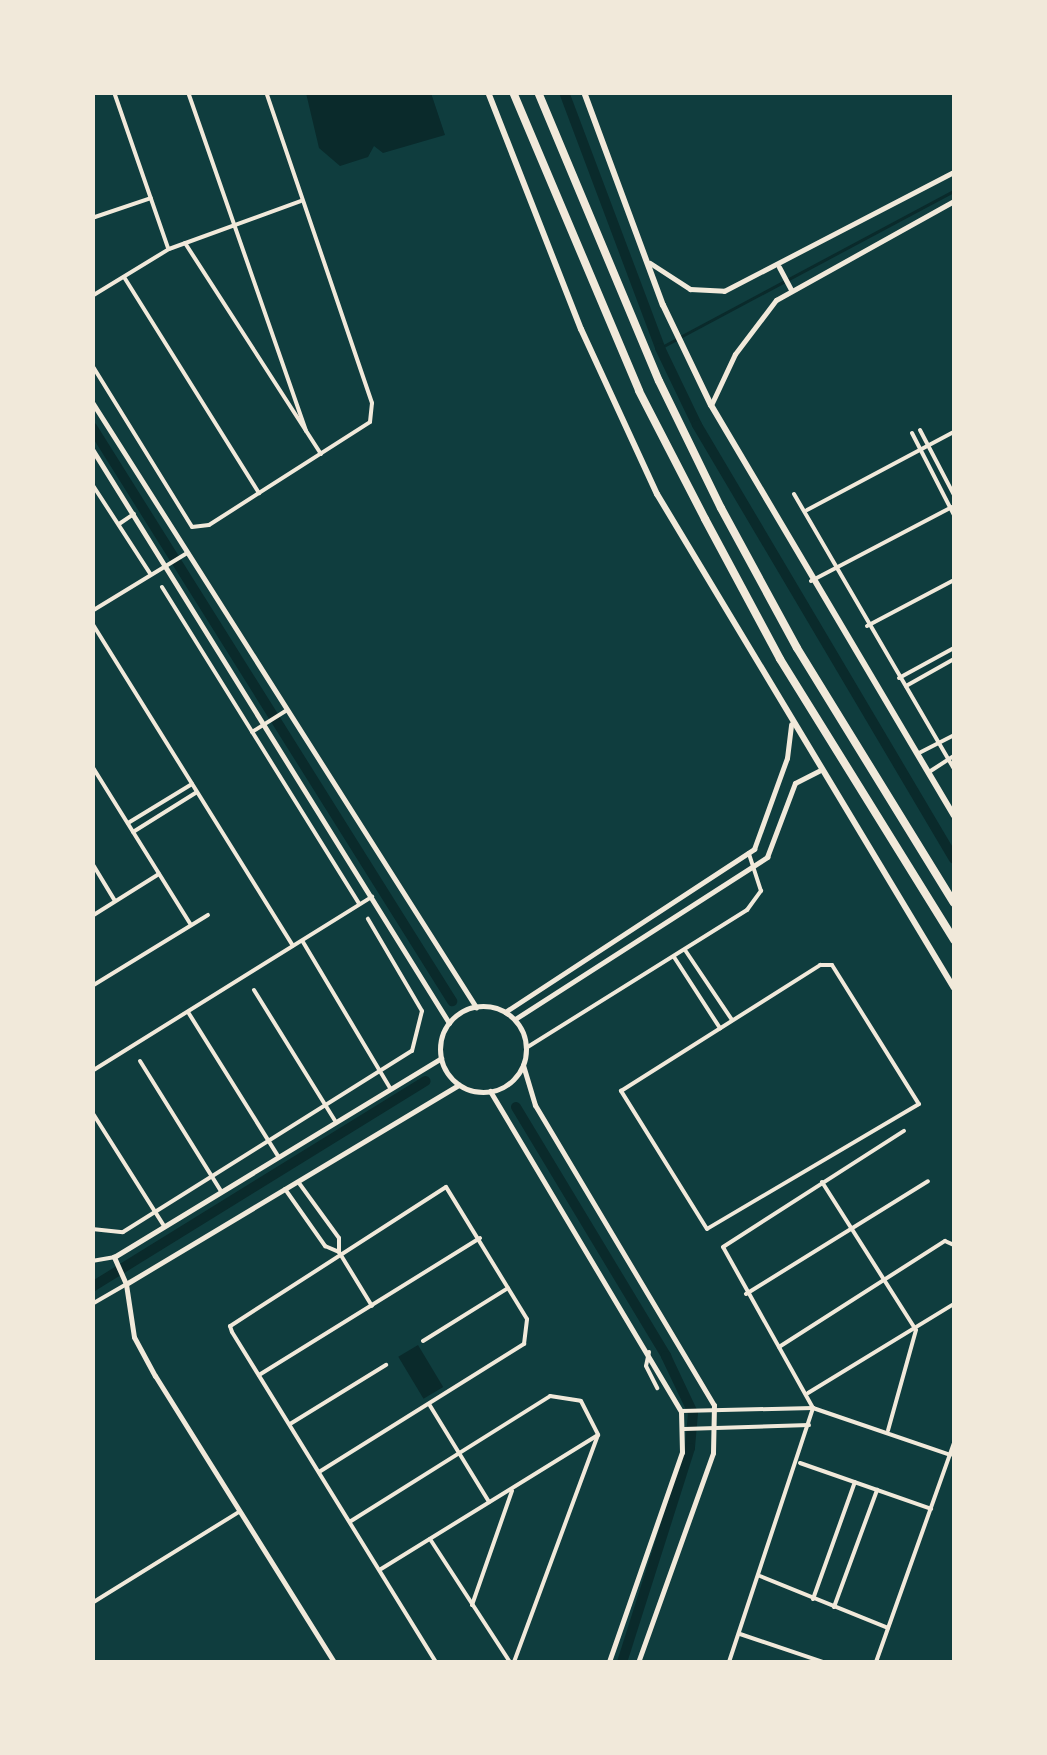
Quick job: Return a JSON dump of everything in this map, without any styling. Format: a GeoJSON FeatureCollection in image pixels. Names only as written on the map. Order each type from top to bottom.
{"type":"FeatureCollection","features":[{"type":"Feature","properties":{"kind":"highway"},"geometry":{"type":"LineString","coordinates":[[513,92],[639,390],[705,519],[780,659],[954,940]]}},
{"type":"Feature","properties":{"kind":"highway"},"geometry":{"type":"LineString","coordinates":[[538,92],[659,381],[721,508],[797,648],[954,903]]}},
{"type":"Feature","properties":{"kind":"main road"},"geometry":{"type":"LineString","coordinates":[[488,92],[624,424],[791,724],[954,988]]}},
{"type":"Feature","properties":{"kind":"main road"},"geometry":{"type":"LineString","coordinates":[[584,92],[673,326],[711,405],[954,816]]}},
{"type":"Feature","properties":{"kind":"street"},"geometry":{"type":"LineString","coordinates":[[114,92],[169,249]]}},
{"type":"Feature","properties":{"kind":"street"},"geometry":{"type":"LineString","coordinates":[[188,92],[306,430]]}},
{"type":"Feature","properties":{"kind":"street"},"geometry":{"type":"LineString","coordinates":[[92,365],[192,527],[209,525],[370,422],[374,410],[266,92]]}},
{"type":"Feature","properties":{"kind":"street"},"geometry":{"type":"LineString","coordinates":[[646,258],[675,283],[706,292],[779,266],[954,172]]}},
{"type":"Feature","properties":{"kind":"street"},"geometry":{"type":"LineString","coordinates":[[92,218],[151,198]]}},
{"type":"Feature","properties":{"kind":"street"},"geometry":{"type":"LineString","coordinates":[[711,405],[758,318],[791,290],[954,200]]}},
{"type":"Feature","properties":{"kind":"street"},"geometry":{"type":"LineString","coordinates":[[92,296],[169,249],[301,201]]}},
{"type":"Feature","properties":{"kind":"street"},"geometry":{"type":"LineString","coordinates":[[185,242],[321,454]]}},
{"type":"Feature","properties":{"kind":"street"},"geometry":{"type":"LineString","coordinates":[[779,266],[791,290]]}},
{"type":"Feature","properties":{"kind":"street"},"geometry":{"type":"LineString","coordinates":[[124,277],[260,494]]}},
{"type":"Feature","properties":{"kind":"street"},"geometry":{"type":"LineString","coordinates":[[92,402],[283,713],[476,1007]]}},
{"type":"Feature","properties":{"kind":"street"},"geometry":{"type":"LineString","coordinates":[[920,430],[954,495]]}},
{"type":"Feature","properties":{"kind":"street"},"geometry":{"type":"LineString","coordinates":[[807,510],[954,432]]}},
{"type":"Feature","properties":{"kind":"street"},"geometry":{"type":"LineString","coordinates":[[912,434],[954,515]]}},
{"type":"Feature","properties":{"kind":"street"},"geometry":{"type":"LineString","coordinates":[[92,449],[268,722],[449,1024],[441,1058],[114,1257],[92,1262]]}},
{"type":"Feature","properties":{"kind":"street"},"geometry":{"type":"LineString","coordinates":[[92,484],[151,575]]}},
{"type":"Feature","properties":{"kind":"street"},"geometry":{"type":"LineString","coordinates":[[794,494],[807,510],[867,626],[952,758],[954,769]]}},
{"type":"Feature","properties":{"kind":"street"},"geometry":{"type":"LineString","coordinates":[[812,581],[953,507]]}},
{"type":"Feature","properties":{"kind":"street"},"geometry":{"type":"LineString","coordinates":[[118,524],[134,514]]}},
{"type":"Feature","properties":{"kind":"street"},"geometry":{"type":"LineString","coordinates":[[92,611],[185,554]]}},
{"type":"Feature","properties":{"kind":"street"},"geometry":{"type":"LineString","coordinates":[[867,626],[954,580]]}},
{"type":"Feature","properties":{"kind":"street"},"geometry":{"type":"LineString","coordinates":[[162,587],[359,904]]}},
{"type":"Feature","properties":{"kind":"street"},"geometry":{"type":"LineString","coordinates":[[92,623],[294,946]]}},
{"type":"Feature","properties":{"kind":"street"},"geometry":{"type":"LineString","coordinates":[[899,678],[954,648]]}},
{"type":"Feature","properties":{"kind":"street"},"geometry":{"type":"LineString","coordinates":[[904,687],[954,659]]}},
{"type":"Feature","properties":{"kind":"street"},"geometry":{"type":"LineString","coordinates":[[252,732],[283,713]]}},
{"type":"Feature","properties":{"kind":"street"},"geometry":{"type":"LineString","coordinates":[[506,1012],[749,853],[763,833],[791,724]]}},
{"type":"Feature","properties":{"kind":"street"},"geometry":{"type":"LineString","coordinates":[[917,754],[954,735]]}},
{"type":"Feature","properties":{"kind":"street"},"geometry":{"type":"LineString","coordinates":[[928,772],[952,758]]}},
{"type":"Feature","properties":{"kind":"street"},"geometry":{"type":"LineString","coordinates":[[93,770],[191,926]]}},
{"type":"Feature","properties":{"kind":"street"},"geometry":{"type":"LineString","coordinates":[[514,1019],[756,864],[772,850],[796,783],[819,771]]}},
{"type":"Feature","properties":{"kind":"street"},"geometry":{"type":"LineString","coordinates":[[128,823],[192,784]]}},
{"type":"Feature","properties":{"kind":"street"},"geometry":{"type":"LineString","coordinates":[[133,832],[197,792]]}},
{"type":"Feature","properties":{"kind":"street"},"geometry":{"type":"LineString","coordinates":[[310,826],[323,817]]}},
{"type":"Feature","properties":{"kind":"street"},"geometry":{"type":"LineString","coordinates":[[526,1048],[674,958],[756,902],[761,877],[749,853]]}},
{"type":"Feature","properties":{"kind":"street"},"geometry":{"type":"LineString","coordinates":[[92,863],[116,901]]}},
{"type":"Feature","properties":{"kind":"street"},"geometry":{"type":"LineString","coordinates":[[92,916],[159,874]]}},
{"type":"Feature","properties":{"kind":"street"},"geometry":{"type":"LineString","coordinates":[[687,894],[693,904]]}},
{"type":"Feature","properties":{"kind":"street"},"geometry":{"type":"LineString","coordinates":[[92,1072],[372,897]]}},
{"type":"Feature","properties":{"kind":"street"},"geometry":{"type":"LineString","coordinates":[[668,906],[674,917]]}},
{"type":"Feature","properties":{"kind":"street"},"geometry":{"type":"LineString","coordinates":[[92,986],[208,914]]}},
{"type":"Feature","properties":{"kind":"street"},"geometry":{"type":"LineString","coordinates":[[92,1229],[123,1232],[412,1051],[422,1011],[368,918]]}},
{"type":"Feature","properties":{"kind":"street"},"geometry":{"type":"LineString","coordinates":[[302,940],[390,1088]]}},
{"type":"Feature","properties":{"kind":"street"},"geometry":{"type":"LineString","coordinates":[[685,950],[732,1020]]}},
{"type":"Feature","properties":{"kind":"street"},"geometry":{"type":"LineString","coordinates":[[674,958],[720,1028]]}},
{"type":"Feature","properties":{"kind":"street"},"geometry":{"type":"LineString","coordinates":[[832,964],[919,1104],[707,1229],[620,1094],[732,1020],[820,966],[832,964]]}},
{"type":"Feature","properties":{"kind":"street"},"geometry":{"type":"LineString","coordinates":[[254,990],[336,1122]]}},
{"type":"Feature","properties":{"kind":"street"},"geometry":{"type":"LineString","coordinates":[[449,1024],[476,1007],[506,1012],[514,1019],[526,1048],[523,1065],[535,1105],[712,1411],[713,1428],[638,1662]]}},
{"type":"Feature","properties":{"kind":"street"},"geometry":{"type":"LineString","coordinates":[[188,1012],[278,1156]]}},
{"type":"Feature","properties":{"kind":"street"},"geometry":{"type":"LineString","coordinates":[[441,1058],[459,1084],[490,1092],[510,1082],[523,1065]]}},
{"type":"Feature","properties":{"kind":"street"},"geometry":{"type":"LineString","coordinates":[[140,1061],[221,1192]]}},
{"type":"Feature","properties":{"kind":"street"},"geometry":{"type":"LineString","coordinates":[[92,1304],[125,1280],[459,1084]]}},
{"type":"Feature","properties":{"kind":"street"},"geometry":{"type":"LineString","coordinates":[[490,1092],[685,1411],[688,1429],[608,1662]]}},
{"type":"Feature","properties":{"kind":"street"},"geometry":{"type":"LineString","coordinates":[[92,1112],[164,1226]]}},
{"type":"Feature","properties":{"kind":"street"},"geometry":{"type":"LineString","coordinates":[[729,1662],[800,1463],[813,1408],[722,1254],[726,1243],[904,1131]]}},
{"type":"Feature","properties":{"kind":"street"},"geometry":{"type":"LineString","coordinates":[[298,1181],[338,1238],[339,1252],[372,1306]]}},
{"type":"Feature","properties":{"kind":"street"},"geometry":{"type":"LineString","coordinates":[[746,1294],[928,1181]]}},
{"type":"Feature","properties":{"kind":"street"},"geometry":{"type":"LineString","coordinates":[[822,1182],[916,1330],[888,1430]]}},
{"type":"Feature","properties":{"kind":"street"},"geometry":{"type":"LineString","coordinates":[[319,1472],[520,1349],[529,1328],[510,1288],[446,1187],[233,1319],[232,1332],[436,1662]]}},
{"type":"Feature","properties":{"kind":"street"},"geometry":{"type":"LineString","coordinates":[[285,1189],[325,1246],[339,1252]]}},
{"type":"Feature","properties":{"kind":"street"},"geometry":{"type":"LineString","coordinates":[[258,1375],[480,1238]]}},
{"type":"Feature","properties":{"kind":"street"},"geometry":{"type":"LineString","coordinates":[[779,1346],[884,1278],[953,1243]]}},
{"type":"Feature","properties":{"kind":"street"},"geometry":{"type":"LineString","coordinates":[[114,1257],[125,1280],[134,1337],[334,1662]]}},
{"type":"Feature","properties":{"kind":"street"},"geometry":{"type":"LineString","coordinates":[[423,1341],[510,1288]]}},
{"type":"Feature","properties":{"kind":"street"},"geometry":{"type":"LineString","coordinates":[[808,1394],[954,1304]]}},
{"type":"Feature","properties":{"kind":"street"},"geometry":{"type":"LineString","coordinates":[[650,1352],[646,1366],[657,1388]]}},
{"type":"Feature","properties":{"kind":"street"},"geometry":{"type":"LineString","coordinates":[[290,1424],[386,1365]]}},
{"type":"Feature","properties":{"kind":"street"},"geometry":{"type":"LineString","coordinates":[[351,1522],[562,1394],[580,1401],[598,1435],[512,1662]]}},
{"type":"Feature","properties":{"kind":"street"},"geometry":{"type":"LineString","coordinates":[[428,1404],[489,1503]]}},
{"type":"Feature","properties":{"kind":"street"},"geometry":{"type":"LineString","coordinates":[[685,1411],[813,1408],[888,1430],[950,1455]]}},
{"type":"Feature","properties":{"kind":"street"},"geometry":{"type":"LineString","coordinates":[[763,1410],[764,1425]]}},
{"type":"Feature","properties":{"kind":"street"},"geometry":{"type":"LineString","coordinates":[[688,1429],[810,1425]]}},
{"type":"Feature","properties":{"kind":"street"},"geometry":{"type":"LineString","coordinates":[[380,1570],[598,1435]]}},
{"type":"Feature","properties":{"kind":"street"},"geometry":{"type":"LineString","coordinates":[[876,1662],[954,1444]]}},
{"type":"Feature","properties":{"kind":"street"},"geometry":{"type":"LineString","coordinates":[[800,1463],[931,1509]]}},
{"type":"Feature","properties":{"kind":"street"},"geometry":{"type":"LineString","coordinates":[[813,1600],[855,1482]]}},
{"type":"Feature","properties":{"kind":"street"},"geometry":{"type":"LineString","coordinates":[[472,1605],[513,1488]]}},
{"type":"Feature","properties":{"kind":"street"},"geometry":{"type":"LineString","coordinates":[[834,1607],[877,1490]]}},
{"type":"Feature","properties":{"kind":"street"},"geometry":{"type":"LineString","coordinates":[[92,1603],[239,1512]]}},
{"type":"Feature","properties":{"kind":"street"},"geometry":{"type":"LineString","coordinates":[[430,1539],[512,1662]]}},
{"type":"Feature","properties":{"kind":"street"},"geometry":{"type":"LineString","coordinates":[[760,1576],[888,1628]]}},
{"type":"Feature","properties":{"kind":"street"},"geometry":{"type":"LineString","coordinates":[[740,1634],[823,1662]]}},
{"type":"Feature","properties":{"kind":"water"},"geometry":{"type":"Polygon","coordinates":[[[306,93],[431,93],[445,135],[383,153],[374,146],[368,157],[340,166],[319,148],[306,93]]]}},
{"type":"Feature","properties":{"kind":"water"},"geometry":{"type":"Polygon","coordinates":[[[418,1345],[443,1387],[424,1399],[398,1357],[418,1345]]]}},
{"type":"Feature","properties":{"kind":"waterway"},"geometry":{"type":"LineString","coordinates":[[564,92],[660,348],[697,425],[954,859]]}},
{"type":"Feature","properties":{"kind":"waterway"},"geometry":{"type":"LineString","coordinates":[[682,336],[954,191]]}},
{"type":"Feature","properties":{"kind":"waterway"},"geometry":{"type":"LineString","coordinates":[[660,348],[675,340]]}},
{"type":"Feature","properties":{"kind":"waterway"},"geometry":{"type":"LineString","coordinates":[[92,427],[452,1001]]}},
{"type":"Feature","properties":{"kind":"waterway"},"geometry":{"type":"LineString","coordinates":[[92,1287],[426,1081]]}},
{"type":"Feature","properties":{"kind":"waterway"},"geometry":{"type":"LineString","coordinates":[[516,1107],[666,1356],[693,1413],[690,1448],[622,1662]]}}]}
